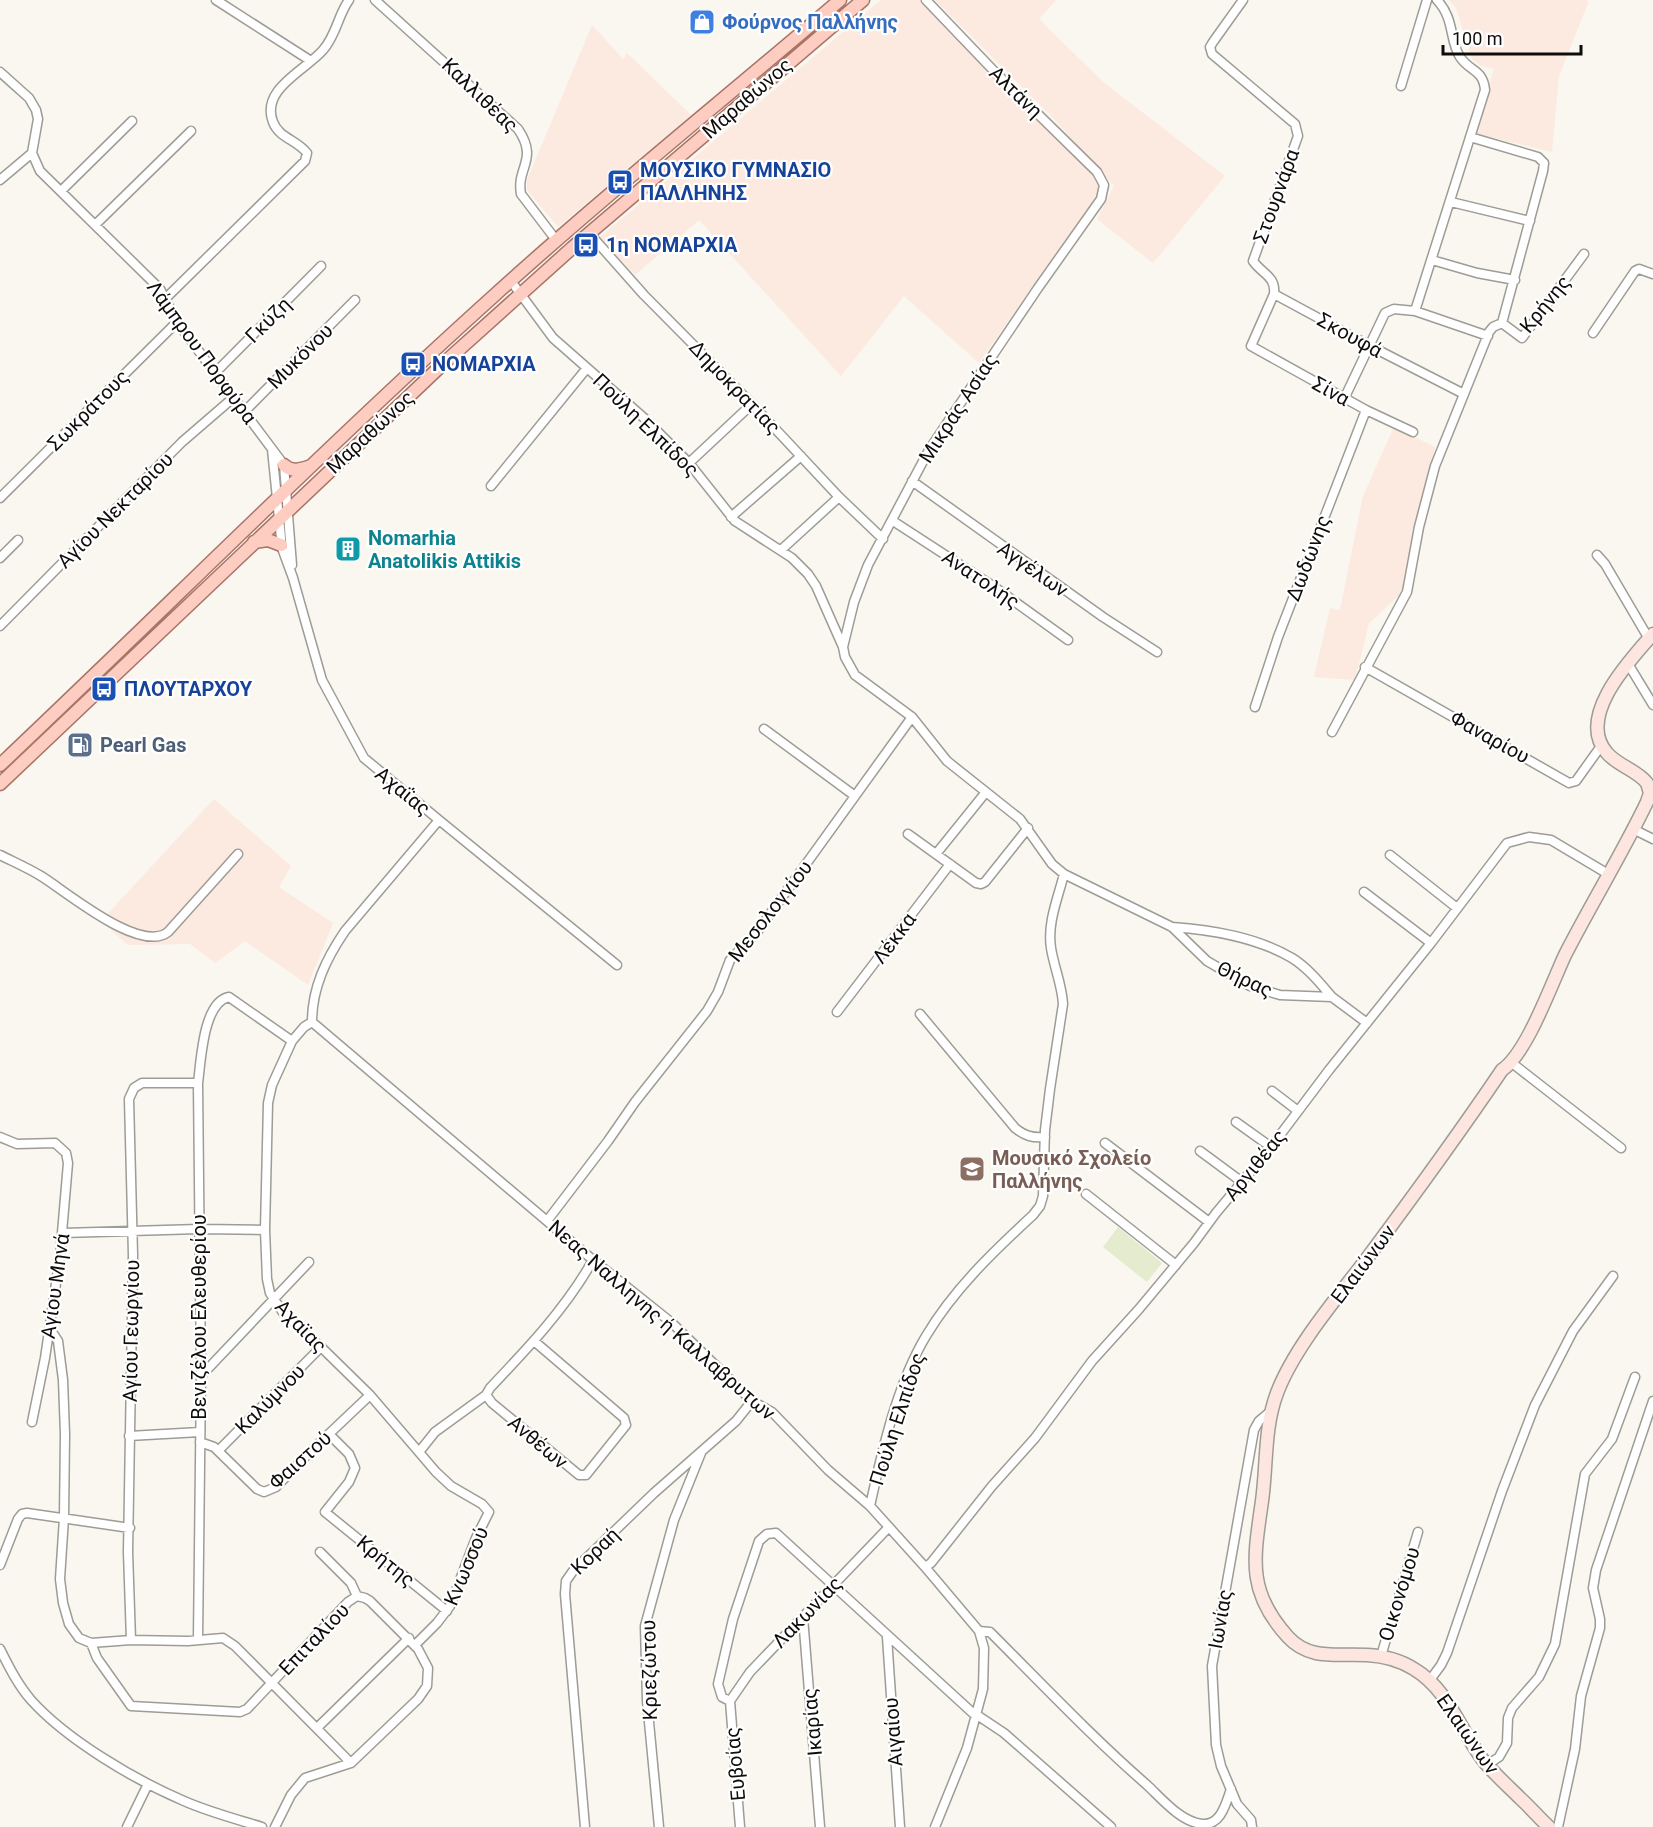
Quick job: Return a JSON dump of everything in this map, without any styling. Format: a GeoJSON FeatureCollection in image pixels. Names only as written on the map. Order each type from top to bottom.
{"type":"FeatureCollection","features":[{"type":"Feature","properties":{"kind":"main road","name":"Μαραθώνος"},"geometry":{"type":"LineString","coordinates":[[0,765],[312,465],[556,240],[840,0]]}},
{"type":"Feature","properties":{"kind":"main road","name":"Μαραθώνος"},"geometry":{"type":"LineString","coordinates":[[0,784],[520,293],[862,0]]}},
{"type":"Feature","properties":{"kind":"main road"},"geometry":{"type":"LineString","coordinates":[[284,465],[293,470],[312,465]]}},
{"type":"Feature","properties":{"kind":"main road"},"geometry":{"type":"LineString","coordinates":[[254,542],[268,540],[281,545]]}},
{"type":"Feature","properties":{"kind":"main road"},"geometry":{"type":"LineString","coordinates":[[1601,746],[1598,730],[1602,706],[1609,689],[1627,662],[1651,636]]}},
{"type":"Feature","properties":{"kind":"main road","name":"Ελαιώνων"},"geometry":{"type":"LineString","coordinates":[[1549,1827],[1487,1765],[1444,1697],[1430,1680],[1403,1663],[1381,1656],[1327,1656],[1302,1649],[1287,1636],[1258,1587],[1255,1572],[1256,1540],[1271,1411],[1287,1371],[1314,1329],[1432,1171],[1502,1070],[1512,1064],[1648,800],[1649,786],[1643,778],[1612,759],[1601,746]]}},
{"type":"Feature","properties":{"kind":"street"},"geometry":{"type":"LineString","coordinates":[[216,0],[311,61]]}},
{"type":"Feature","properties":{"kind":"street"},"geometry":{"type":"LineString","coordinates":[[165,299],[302,165],[307,157],[304,149],[284,136],[272,121],[270,110],[272,100],[277,92],[328,43],[349,0]]}},
{"type":"Feature","properties":{"kind":"street","name":"Καλλιθέας"},"geometry":{"type":"LineString","coordinates":[[375,0],[518,129],[525,140],[528,151],[520,185],[521,194],[556,240]]}},
{"type":"Feature","properties":{"kind":"street","name":"Αλτάνη"},"geometry":{"type":"LineString","coordinates":[[926,0],[994,71],[1097,172],[1104,185]]}},
{"type":"Feature","properties":{"kind":"street","name":"Στουρνάρα"},"geometry":{"type":"LineString","coordinates":[[1244,0],[1210,47],[1212,54],[1295,124],[1298,130],[1298,136],[1253,261],[1273,280],[1274,294]]}},
{"type":"Feature","properties":{"kind":"street"},"geometry":{"type":"LineString","coordinates":[[1401,86],[1427,0]]}},
{"type":"Feature","properties":{"kind":"street"},"geometry":{"type":"LineString","coordinates":[[1415,311],[1485,90],[1479,73],[1458,56],[1449,20],[1437,0]]}},
{"type":"Feature","properties":{"kind":"street"},"geometry":{"type":"LineString","coordinates":[[0,72],[29,98],[39,119],[32,153],[0,180]]}},
{"type":"Feature","properties":{"kind":"street"},"geometry":{"type":"LineString","coordinates":[[61,191],[132,121]]}},
{"type":"Feature","properties":{"kind":"street"},"geometry":{"type":"LineString","coordinates":[[95,225],[191,131]]}},
{"type":"Feature","properties":{"kind":"street"},"geometry":{"type":"LineString","coordinates":[[1332,732],[1407,592],[1419,527],[1435,466],[1488,336],[1493,327],[1502,322],[1543,171],[1543,161],[1532,155],[1470,137]]}},
{"type":"Feature","properties":{"kind":"street","name":"Λάμπρου Πορφύρα"},"geometry":{"type":"LineString","coordinates":[[32,153],[40,171],[160,289],[177,322],[284,465],[283,515]]}},
{"type":"Feature","properties":{"kind":"street","name":"Μικράς Ασίας"},"geometry":{"type":"LineString","coordinates":[[843,647],[857,592],[868,565],[929,450],[1101,199],[1104,185]]}},
{"type":"Feature","properties":{"kind":"street"},"geometry":{"type":"LineString","coordinates":[[1451,202],[1530,221]]}},
{"type":"Feature","properties":{"kind":"street","name":"Δημοκρατίας"},"geometry":{"type":"LineString","coordinates":[[589,233],[644,294],[839,497],[883,539]]}},
{"type":"Feature","properties":{"kind":"street","name":"Κρήνης"},"geometry":{"type":"LineString","coordinates":[[1502,322],[1522,338],[1584,254]]}},
{"type":"Feature","properties":{"kind":"street"},"geometry":{"type":"LineString","coordinates":[[1432,261],[1515,280]]}},
{"type":"Feature","properties":{"kind":"street","name":"Γκύζη"},"geometry":{"type":"LineString","coordinates":[[215,374],[321,266]]}},
{"type":"Feature","properties":{"kind":"street"},"geometry":{"type":"LineString","coordinates":[[1593,333],[1635,271],[1639,269],[1653,274]]}},
{"type":"Feature","properties":{"kind":"street","name":"Πούλη Ελπίδος"},"geometry":{"type":"LineString","coordinates":[[511,281],[553,338],[644,418],[689,463],[741,526],[781,550],[808,574],[816,586],[843,647],[845,657],[855,675],[912,717],[947,761],[1010,810],[1028,828],[1052,864],[1064,874],[1052,916],[1051,929],[1051,947],[1062,992],[1063,1015],[1050,1089],[1045,1137],[1043,1196],[1040,1206],[960,1288],[927,1335],[902,1391],[876,1477],[870,1506]]}},
{"type":"Feature","properties":{"kind":"street","name":"Σκουφά"},"geometry":{"type":"LineString","coordinates":[[1274,294],[1464,394]]}},
{"type":"Feature","properties":{"kind":"street","name":"Σίνα"},"geometry":{"type":"LineString","coordinates":[[1274,294],[1251,346],[1344,399],[1413,432]]}},
{"type":"Feature","properties":{"kind":"street","name":"Μυκόνου"},"geometry":{"type":"LineString","coordinates":[[244,412],[355,300]]}},
{"type":"Feature","properties":{"kind":"street"},"geometry":{"type":"LineString","coordinates":[[1344,399],[1385,313],[1394,309],[1415,311],[1488,336]]}},
{"type":"Feature","properties":{"kind":"street","name":"Σωκράτους"},"geometry":{"type":"LineString","coordinates":[[0,498],[177,322]]}},
{"type":"Feature","properties":{"kind":"street"},"geometry":{"type":"LineString","coordinates":[[491,486],[587,368]]}},
{"type":"Feature","properties":{"kind":"street","name":"Αγίου Νεκταρίου"},"geometry":{"type":"LineString","coordinates":[[0,626],[182,442],[233,398]]}},
{"type":"Feature","properties":{"kind":"street"},"geometry":{"type":"LineString","coordinates":[[689,463],[752,404]]}},
{"type":"Feature","properties":{"kind":"street","name":"Δωδώνης"},"geometry":{"type":"LineString","coordinates":[[1256,708],[1278,637],[1366,410]]}},
{"type":"Feature","properties":{"kind":"street","name":"Λάμπρου Πορφύρα"},"geometry":{"type":"LineString","coordinates":[[272,449],[282,494]]}},
{"type":"Feature","properties":{"kind":"street"},"geometry":{"type":"LineString","coordinates":[[731,516],[801,456]]}},
{"type":"Feature","properties":{"kind":"street","name":"Αγγέλων"},"geometry":{"type":"LineString","coordinates":[[912,481],[1045,577],[1157,652]]}},
{"type":"Feature","properties":{"kind":"street"},"geometry":{"type":"LineString","coordinates":[[781,550],[839,497]]}},
{"type":"Feature","properties":{"kind":"street","name":"Αχαΐας"},"geometry":{"type":"LineString","coordinates":[[283,515],[281,545],[293,578],[322,680],[358,750],[370,765],[439,820],[345,931],[333,949],[322,969],[312,1018]]}},
{"type":"Feature","properties":{"kind":"street","name":"Αχαΐας"},"geometry":{"type":"LineString","coordinates":[[283,515],[293,578]]}},
{"type":"Feature","properties":{"kind":"street","name":"Ανατολής"},"geometry":{"type":"LineString","coordinates":[[893,521],[993,586],[1068,640]]}},
{"type":"Feature","properties":{"kind":"street"},"geometry":{"type":"LineString","coordinates":[[0,558],[18,540]]}},
{"type":"Feature","properties":{"kind":"street"},"geometry":{"type":"LineString","coordinates":[[1597,555],[1651,636]]}},
{"type":"Feature","properties":{"kind":"street"},"geometry":{"type":"LineString","coordinates":[[1627,662],[1653,705]]}},
{"type":"Feature","properties":{"kind":"street","name":"Φαναρίου"},"geometry":{"type":"LineString","coordinates":[[1365,667],[1569,783],[1576,781],[1601,746]]}},
{"type":"Feature","properties":{"kind":"street","name":"Μεσολογγίου"},"geometry":{"type":"LineString","coordinates":[[547,1221],[635,1102],[707,1011],[718,992],[730,960],[757,932],[912,717]]}},
{"type":"Feature","properties":{"kind":"street"},"geometry":{"type":"LineString","coordinates":[[764,729],[855,796]]}},
{"type":"Feature","properties":{"kind":"street"},"geometry":{"type":"LineString","coordinates":[[936,854],[986,792]]}},
{"type":"Feature","properties":{"kind":"street"},"geometry":{"type":"LineString","coordinates":[[439,820],[617,965]]}},
{"type":"Feature","properties":{"kind":"street"},"geometry":{"type":"LineString","coordinates":[[908,834],[976,883],[984,883],[1028,828]]}},
{"type":"Feature","properties":{"kind":"street"},"geometry":{"type":"LineString","coordinates":[[1633,829],[1653,838]]}},
{"type":"Feature","properties":{"kind":"street","name":"Αργιθέας"},"geometry":{"type":"LineString","coordinates":[[925,1567],[931,1563],[992,1486],[1035,1438],[1092,1361],[1176,1265],[1271,1147],[1431,943],[1506,843],[1515,839],[1535,837],[1551,840],[1608,874]]}},
{"type":"Feature","properties":{"kind":"street"},"geometry":{"type":"LineString","coordinates":[[0,855],[40,875],[118,926],[139,935],[155,937],[168,932],[238,854]]}},
{"type":"Feature","properties":{"kind":"street"},"geometry":{"type":"LineString","coordinates":[[1390,855],[1457,908]]}},
{"type":"Feature","properties":{"kind":"street","name":"Λέκκα"},"geometry":{"type":"LineString","coordinates":[[837,1012],[950,864]]}},
{"type":"Feature","properties":{"kind":"street","name":"Θήρας"},"geometry":{"type":"LineString","coordinates":[[1064,874],[1172,927],[1207,961],[1250,986],[1280,995],[1332,997]]}},
{"type":"Feature","properties":{"kind":"street"},"geometry":{"type":"LineString","coordinates":[[1364,892],[1431,943]]}},
{"type":"Feature","properties":{"kind":"street","name":"Θήρας"},"geometry":{"type":"LineString","coordinates":[[1172,927],[1205,930],[1255,942],[1292,958],[1309,972],[1332,997],[1367,1023]]}},
{"type":"Feature","properties":{"kind":"street","name":"Βενιζέλου Ελευθερίου"},"geometry":{"type":"LineString","coordinates":[[198,1640],[201,1376],[198,1083],[209,1019],[221,1000],[229,997],[234,999],[292,1041]]}},
{"type":"Feature","properties":{"kind":"street"},"geometry":{"type":"LineString","coordinates":[[920,1014],[1015,1128],[1024,1135],[1034,1138],[1045,1137]]}},
{"type":"Feature","properties":{"kind":"street","name":"Νεας Nαλληνης ή Καλλαβρυτων"},"geometry":{"type":"LineString","coordinates":[[312,1018],[593,1260],[672,1323],[752,1401],[772,1412],[805,1447],[870,1506],[979,1631]]}},
{"type":"Feature","properties":{"kind":"street","name":"Αχαϊας"},"geometry":{"type":"LineString","coordinates":[[312,1018],[292,1041],[272,1085],[268,1103],[265,1230],[267,1280],[274,1301],[284,1314],[370,1395],[451,1486],[482,1504],[489,1512]]}},
{"type":"Feature","properties":{"kind":"street"},"geometry":{"type":"LineString","coordinates":[[1512,1064],[1621,1148]]}},
{"type":"Feature","properties":{"kind":"street","name":"Αγίου Γεωργίου"},"geometry":{"type":"LineString","coordinates":[[131,1640],[128,1583],[129,1436],[133,1339],[129,1106],[131,1093],[136,1086],[146,1082],[198,1083]]}},
{"type":"Feature","properties":{"kind":"street"},"geometry":{"type":"LineString","coordinates":[[1272,1091],[1298,1111]]}},
{"type":"Feature","properties":{"kind":"street"},"geometry":{"type":"LineString","coordinates":[[1236,1122],[1271,1147]]}},
{"type":"Feature","properties":{"kind":"street","name":"Αγίου Μηνά"},"geometry":{"type":"LineString","coordinates":[[0,1137],[17,1144],[51,1142],[63,1150],[68,1162],[63,1233],[50,1329],[32,1422]]}},
{"type":"Feature","properties":{"kind":"street"},"geometry":{"type":"LineString","coordinates":[[1105,1143],[1209,1222]]}},
{"type":"Feature","properties":{"kind":"street"},"geometry":{"type":"LineString","coordinates":[[1200,1151],[1242,1182]]}},
{"type":"Feature","properties":{"kind":"street"},"geometry":{"type":"LineString","coordinates":[[1086,1194],[1176,1265]]}},
{"type":"Feature","properties":{"kind":"street"},"geometry":{"type":"LineString","coordinates":[[63,1233],[199,1229],[265,1230]]}},
{"type":"Feature","properties":{"kind":"street"},"geometry":{"type":"LineString","coordinates":[[419,1452],[435,1432],[486,1395],[534,1341],[582,1280],[593,1260]]}},
{"type":"Feature","properties":{"kind":"street"},"geometry":{"type":"LineString","coordinates":[[201,1376],[309,1262]]}},
{"type":"Feature","properties":{"kind":"street"},"geometry":{"type":"LineString","coordinates":[[1430,1680],[1447,1653],[1502,1491],[1535,1406],[1573,1331],[1613,1276]]}},
{"type":"Feature","properties":{"kind":"street"},"geometry":{"type":"LineString","coordinates":[[50,1329],[58,1341],[62,1370],[65,1434],[64,1518],[60,1580],[69,1624],[79,1638],[89,1642],[188,1641],[223,1638],[231,1642],[272,1682],[351,1763]]}},
{"type":"Feature","properties":{"kind":"street","name":"Ανθέων"},"geometry":{"type":"LineString","coordinates":[[486,1395],[492,1403],[579,1476],[586,1475],[626,1422],[534,1341]]}},
{"type":"Feature","properties":{"kind":"street","name":"Καλύμνου"},"geometry":{"type":"LineString","coordinates":[[218,1451],[321,1347]]}},
{"type":"Feature","properties":{"kind":"street"},"geometry":{"type":"LineString","coordinates":[[1487,1765],[1499,1756],[1507,1743],[1508,1718],[1512,1708],[1539,1677],[1556,1644],[1585,1474],[1612,1439],[1635,1377]]}},
{"type":"Feature","properties":{"kind":"street","name":"Φαιστού"},"geometry":{"type":"LineString","coordinates":[[200,1442],[209,1444],[257,1488],[268,1492],[276,1487],[370,1395]]}},
{"type":"Feature","properties":{"kind":"street","name":"Κοραή"},"geometry":{"type":"LineString","coordinates":[[585,1827],[565,1594],[566,1581],[573,1571],[736,1421],[752,1401]]}},
{"type":"Feature","properties":{"kind":"street"},"geometry":{"type":"LineString","coordinates":[[1558,1827],[1575,1749],[1581,1696],[1600,1628],[1593,1588],[1596,1569],[1653,1401]]}},
{"type":"Feature","properties":{"kind":"street","name":"Ιωνίας"},"geometry":{"type":"LineString","coordinates":[[1252,1827],[1251,1820],[1237,1804],[1221,1766],[1216,1745],[1212,1666],[1254,1430],[1261,1418],[1271,1411]]}},
{"type":"Feature","properties":{"kind":"street"},"geometry":{"type":"LineString","coordinates":[[129,1436],[200,1432]]}},
{"type":"Feature","properties":{"kind":"street","name":"Κρήτης"},"geometry":{"type":"LineString","coordinates":[[329,1434],[349,1454],[355,1467],[349,1482],[325,1512],[447,1611]]}},
{"type":"Feature","properties":{"kind":"street","name":"Κριεζώτου"},"geometry":{"type":"LineString","coordinates":[[659,1827],[646,1701],[645,1626],[680,1504],[703,1450]]}},
{"type":"Feature","properties":{"kind":"street","name":"Κνωσσού"},"geometry":{"type":"LineString","coordinates":[[318,1727],[447,1611],[476,1538],[489,1512]]}},
{"type":"Feature","properties":{"kind":"street"},"geometry":{"type":"LineString","coordinates":[[0,1565],[22,1514],[130,1528]]}},
{"type":"Feature","properties":{"kind":"street","name":"Λακωνίας"},"geometry":{"type":"LineString","coordinates":[[730,1701],[750,1672],[889,1527]]}},
{"type":"Feature","properties":{"kind":"street","name":"Οικονόμου"},"geometry":{"type":"LineString","coordinates":[[1381,1656],[1418,1532]]}},
{"type":"Feature","properties":{"kind":"street","name":"Ευβοίας"},"geometry":{"type":"LineString","coordinates":[[740,1827],[730,1701],[722,1697],[718,1684],[733,1619],[759,1541],[767,1534],[776,1533],[832,1586]]}},
{"type":"Feature","properties":{"kind":"street"},"geometry":{"type":"LineString","coordinates":[[275,1827],[291,1796],[305,1778],[351,1763],[424,1693],[429,1676],[428,1668],[412,1641],[370,1601],[357,1596],[351,1583],[320,1552]]}},
{"type":"Feature","properties":{"kind":"street"},"geometry":{"type":"LineString","coordinates":[[832,1586],[976,1716],[1004,1733],[1111,1827]]}},
{"type":"Feature","properties":{"kind":"street","name":"Επιταλίου"},"geometry":{"type":"LineString","coordinates":[[89,1642],[127,1703],[133,1707],[240,1712],[247,1709],[348,1602],[357,1596]]}},
{"type":"Feature","properties":{"kind":"street","name":"Ικαρίας"},"geometry":{"type":"LineString","coordinates":[[803,1617],[820,1827]]}},
{"type":"Feature","properties":{"kind":"street"},"geometry":{"type":"LineString","coordinates":[[935,1827],[967,1748],[983,1689],[984,1648],[979,1631],[990,1632],[1107,1750],[1179,1814],[1202,1824],[1210,1824],[1220,1817],[1231,1788]]}},
{"type":"Feature","properties":{"kind":"street","name":"Αιγαίου"},"geometry":{"type":"LineString","coordinates":[[887,1637],[900,1827]]}},
{"type":"Feature","properties":{"kind":"street"},"geometry":{"type":"LineString","coordinates":[[0,1649],[31,1699],[55,1724],[98,1755],[184,1802],[262,1827]]}},
{"type":"Feature","properties":{"kind":"street"},"geometry":{"type":"LineString","coordinates":[[127,1827],[148,1784]]}},
{"type":"Feature","properties":{"kind":"shaded area"},"geometry":{"type":"Polygon","coordinates":[[[881,0],[923,0],[1095,175],[1100,186],[1094,204],[1042,272],[979,363],[904,296],[841,376],[699,220],[635,275],[600,237],[881,0]]]}},
{"type":"Feature","properties":{"kind":"shaded area"},"geometry":{"type":"Polygon","coordinates":[[[935,0],[1056,0],[1039,19],[1103,82],[1225,176],[1153,263],[1097,219],[1114,186],[1054,119],[935,0]]]}},
{"type":"Feature","properties":{"kind":"shaded area"},"geometry":{"type":"Polygon","coordinates":[[[1449,0],[1587,0],[1588,3],[1559,76],[1552,152],[1474,133],[1494,69],[1481,66],[1472,59],[1456,8],[1449,0]]]}},
{"type":"Feature","properties":{"kind":"shaded area"},"geometry":{"type":"Polygon","coordinates":[[[592,25],[623,59],[627,53],[691,115],[558,227],[527,190],[527,180],[592,25]]]}},
{"type":"Feature","properties":{"kind":"shaded area"},"geometry":{"type":"Polygon","coordinates":[[[1394,427],[1435,447],[1404,591],[1369,623],[1355,680],[1314,677],[1330,608],[1340,610],[1363,496],[1394,427]]]}},
{"type":"Feature","properties":{"kind":"shaded area"},"geometry":{"type":"Polygon","coordinates":[[[214,799],[291,866],[279,887],[333,923],[308,985],[245,941],[215,963],[190,944],[128,945],[101,921],[214,799]]]}},
{"type":"Feature","properties":{"kind":"green space"},"geometry":{"type":"Polygon","coordinates":[[[1118,1227],[1162,1263],[1147,1282],[1103,1247],[1118,1227]]]}},
{"type":"Feature","properties":{"kind":"place","name":"Φούρνος Παλλήνης"},"geometry":{"type":"Point","coordinates":[702,22]}},
{"type":"Feature","properties":{"kind":"place","name":"ΜΟΥΣΙΚΟ ΓΥΜΝΑΣΙΟ ΠΑΛΛΗΝΗΣ"},"geometry":{"type":"Point","coordinates":[620,182]}},
{"type":"Feature","properties":{"kind":"place","name":"1η ΝΟΜΑΡΧΙΑ"},"geometry":{"type":"Point","coordinates":[586,245]}},
{"type":"Feature","properties":{"kind":"place","name":"ΝΟΜΑΡΧΙΑ"},"geometry":{"type":"Point","coordinates":[413,364]}},
{"type":"Feature","properties":{"kind":"place","name":"Nomarhia Anatolikis Attikis"},"geometry":{"type":"Point","coordinates":[348,549]}},
{"type":"Feature","properties":{"kind":"place","name":"ΠΛΟΥΤΑΡΧΟΥ"},"geometry":{"type":"Point","coordinates":[104,689]}},
{"type":"Feature","properties":{"kind":"place","name":"Pearl Gas"},"geometry":{"type":"Point","coordinates":[80,745]}},
{"type":"Feature","properties":{"kind":"place","name":"Μουσικό Σχολείο Παλλήνης"},"geometry":{"type":"Point","coordinates":[972,1169]}}]}
